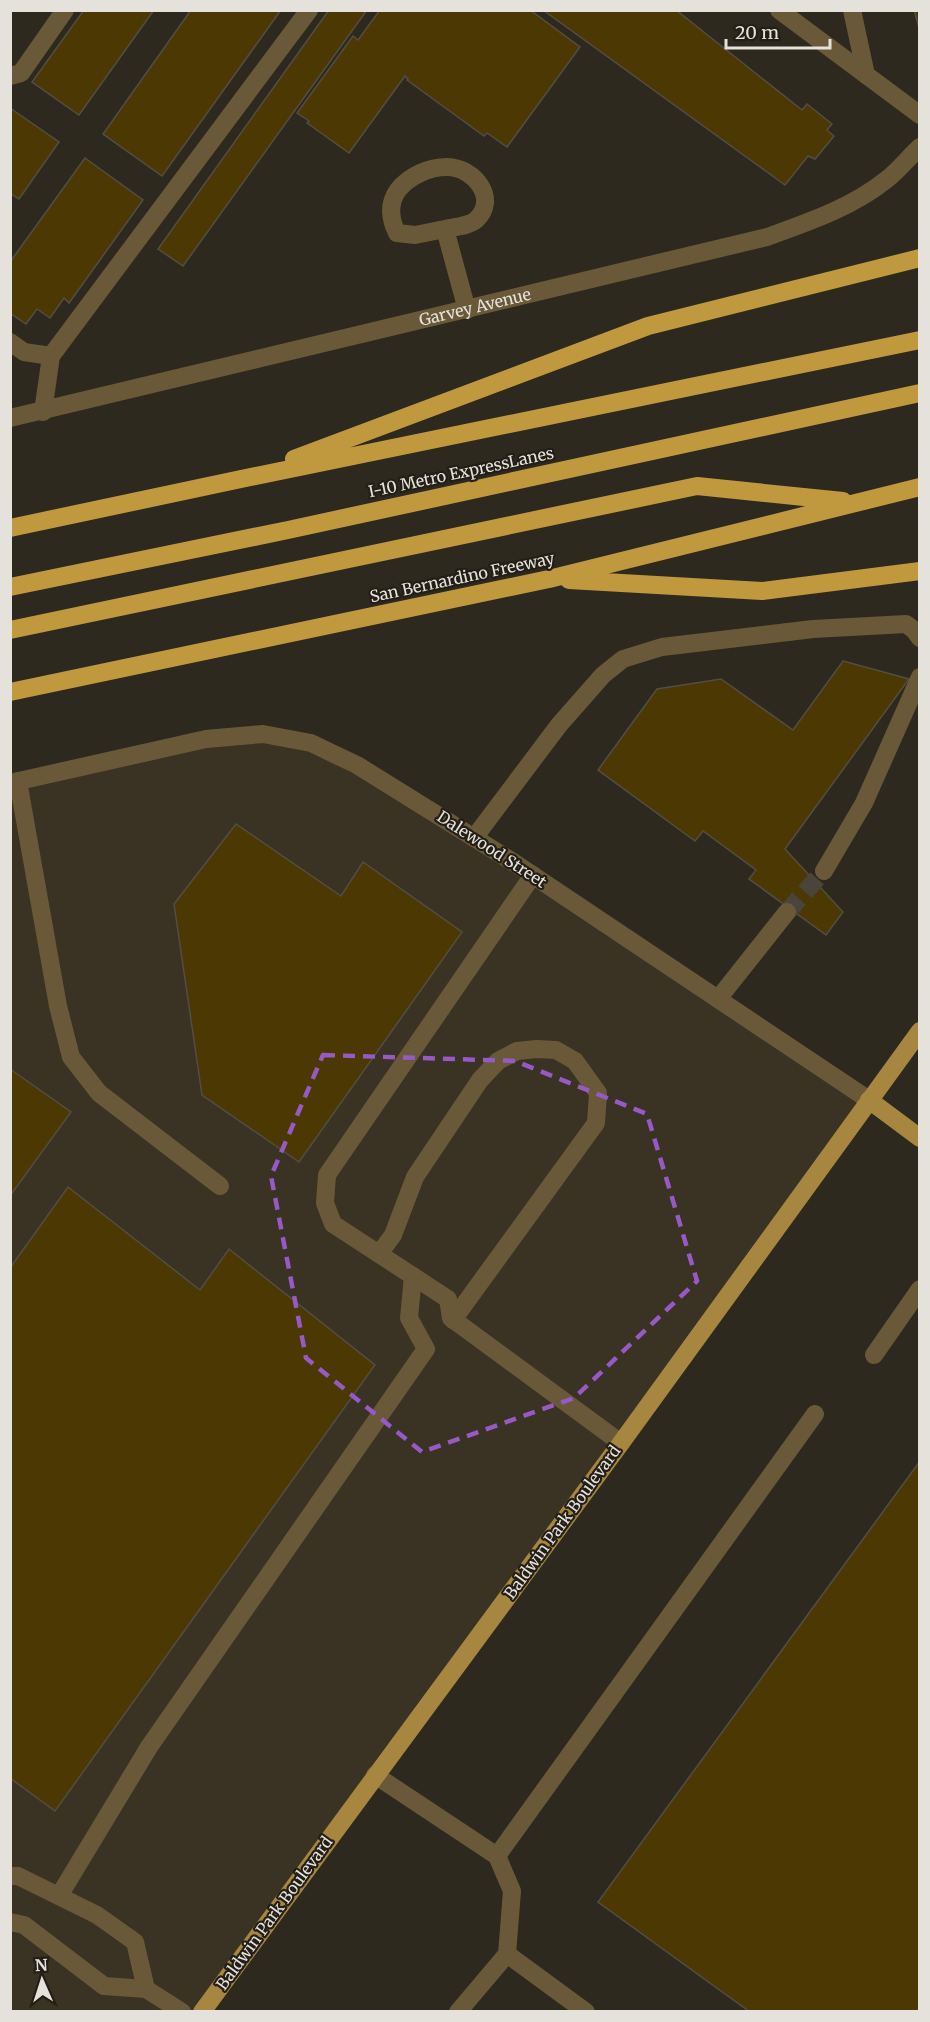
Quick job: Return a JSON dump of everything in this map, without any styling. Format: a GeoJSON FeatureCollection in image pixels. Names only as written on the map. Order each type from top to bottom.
{"type":"FeatureCollection","features":[{"type":"Feature","properties":{"kind":"highway"},"geometry":{"type":"LineString","coordinates":[[241,479],[648,326],[920,258]]}},
{"type":"Feature","properties":{"kind":"highway"},"geometry":{"type":"LineString","coordinates":[[10,528],[920,340]]}},
{"type":"Feature","properties":{"kind":"highway","name":"I-10 Metro ExpressLanes"},"geometry":{"type":"LineString","coordinates":[[10,587],[288,530],[920,393]]}},
{"type":"Feature","properties":{"kind":"highway"},"geometry":{"type":"LineString","coordinates":[[10,630],[697,486],[857,502]]}},
{"type":"Feature","properties":{"kind":"highway","name":"San Bernardino Freeway"},"geometry":{"type":"LineString","coordinates":[[10,692],[549,579],[920,487]]}},
{"type":"Feature","properties":{"kind":"highway"},"geometry":{"type":"LineString","coordinates":[[549,579],[762,591],[920,571]]}},
{"type":"Feature","properties":{"kind":"main road","name":"Baldwin Park Boulevard"},"geometry":{"type":"LineString","coordinates":[[202,2012],[621,1443],[920,1031]]}},
{"type":"Feature","properties":{"kind":"main road","name":"Dalewood Street"},"geometry":{"type":"LineString","coordinates":[[869,1100],[920,1138]]}},
{"type":"Feature","properties":{"kind":"street"},"geometry":{"type":"LineString","coordinates":[[10,76],[21,73],[65,10]]}},
{"type":"Feature","properties":{"kind":"street"},"geometry":{"type":"LineString","coordinates":[[43,412],[51,356],[309,10]]}},
{"type":"Feature","properties":{"kind":"street"},"geometry":{"type":"LineString","coordinates":[[779,10],[920,115]]}},
{"type":"Feature","properties":{"kind":"street"},"geometry":{"type":"LineString","coordinates":[[852,10],[866,75]]}},
{"type":"Feature","properties":{"kind":"street","name":"Garvey Avenue"},"geometry":{"type":"LineString","coordinates":[[10,418],[43,412],[767,237],[815,220],[854,201],[886,180],[920,147]]}},
{"type":"Feature","properties":{"kind":"street"},"geometry":{"type":"LineString","coordinates":[[448,167],[465,173],[480,183],[486,196],[485,208],[474,222],[445,229],[415,235],[397,233],[392,224],[390,212],[396,193],[409,178],[427,171],[448,167]]}},
{"type":"Feature","properties":{"kind":"street"},"geometry":{"type":"LineString","coordinates":[[445,229],[467,310]]}},
{"type":"Feature","properties":{"kind":"street"},"geometry":{"type":"LineString","coordinates":[[10,342],[24,352],[51,356]]}},
{"type":"Feature","properties":{"kind":"street"},"geometry":{"type":"LineString","coordinates":[[474,838],[559,725],[603,675],[623,659],[662,647],[813,629],[906,624],[920,638]]}},
{"type":"Feature","properties":{"kind":"street"},"geometry":{"type":"LineString","coordinates":[[824,871],[864,803],[920,677]]}},
{"type":"Feature","properties":{"kind":"street","name":"Dalewood Street"},"geometry":{"type":"LineString","coordinates":[[14,782],[206,740],[263,734],[311,742],[357,765],[532,875],[869,1100]]}},
{"type":"Feature","properties":{"kind":"street"},"geometry":{"type":"LineString","coordinates":[[14,782],[58,1006],[71,1058],[99,1093],[220,1186]]}},
{"type":"Feature","properties":{"kind":"street"},"geometry":{"type":"LineString","coordinates":[[532,875],[327,1175],[325,1203],[333,1224],[448,1299],[453,1320],[621,1443]]}},
{"type":"Feature","properties":{"kind":"street"},"geometry":{"type":"LineString","coordinates":[[718,999],[787,912]]}},
{"type":"Feature","properties":{"kind":"street"},"geometry":{"type":"LineString","coordinates":[[379,1254],[393,1235],[415,1177],[480,1080],[498,1061],[518,1051],[537,1048],[556,1050],[575,1061],[598,1093],[596,1123],[453,1320]]}},
{"type":"Feature","properties":{"kind":"street"},"geometry":{"type":"LineString","coordinates":[[59,1896],[149,1747],[426,1349],[409,1318],[413,1275]]}},
{"type":"Feature","properties":{"kind":"street"},"geometry":{"type":"LineString","coordinates":[[874,1355],[920,1289]]}},
{"type":"Feature","properties":{"kind":"street"},"geometry":{"type":"LineString","coordinates":[[497,1856],[815,1414]]}},
{"type":"Feature","properties":{"kind":"street"},"geometry":{"type":"LineString","coordinates":[[375,1775],[497,1856],[512,1891],[507,1954],[458,2012]]}},
{"type":"Feature","properties":{"kind":"street"},"geometry":{"type":"LineString","coordinates":[[10,1876],[18,1876],[97,1915],[135,1942],[146,1989]]}},
{"type":"Feature","properties":{"kind":"street"},"geometry":{"type":"LineString","coordinates":[[10,1922],[24,1925],[104,1986],[146,1989],[182,2012]]}},
{"type":"Feature","properties":{"kind":"street"},"geometry":{"type":"LineString","coordinates":[[507,1954],[586,2012]]}},
{"type":"Feature","properties":{"kind":"highlighted area"},"geometry":{"type":"Polygon","coordinates":[[[323,1055],[515,1061],[647,1114],[697,1281],[574,1398],[422,1452],[306,1358],[271,1176],[323,1055]]]}},
{"type":"Feature","properties":{"kind":"shaded area"},"geometry":{"type":"Polygon","coordinates":[[[206,739],[311,743],[869,1100],[202,2011],[11,2012],[11,783],[206,739]]]}},
{"type":"Feature","properties":{"kind":"building"},"geometry":{"type":"Polygon","coordinates":[[[84,10],[154,10],[79,115],[32,82],[84,10]]]}},
{"type":"Feature","properties":{"kind":"building"},"geometry":{"type":"Polygon","coordinates":[[[191,10],[281,10],[162,176],[103,134],[191,10]]]}},
{"type":"Feature","properties":{"kind":"building"},"geometry":{"type":"Polygon","coordinates":[[[329,10],[367,10],[183,266],[158,249],[329,10]]]}},
{"type":"Feature","properties":{"kind":"building"},"geometry":{"type":"Polygon","coordinates":[[[380,10],[530,10],[580,47],[507,147],[487,133],[484,136],[407,80],[405,76],[349,153],[307,123],[309,121],[297,113],[353,36],[358,40],[380,10]]]}},
{"type":"Feature","properties":{"kind":"building"},"geometry":{"type":"Polygon","coordinates":[[[543,10],[676,10],[802,110],[807,104],[832,124],[827,130],[834,136],[815,159],[808,156],[785,185],[543,10]]]}},
{"type":"Feature","properties":{"kind":"building"},"geometry":{"type":"Polygon","coordinates":[[[914,10],[920,10],[920,31],[914,10]]]}},
{"type":"Feature","properties":{"kind":"building"},"geometry":{"type":"Polygon","coordinates":[[[10,108],[59,142],[19,199],[10,193],[10,108]]]}},
{"type":"Feature","properties":{"kind":"building"},"geometry":{"type":"Polygon","coordinates":[[[85,158],[143,200],[69,303],[64,298],[50,318],[37,309],[26,324],[10,313],[10,262],[85,158]]]}},
{"type":"Feature","properties":{"kind":"building"},"geometry":{"type":"Polygon","coordinates":[[[843,661],[909,679],[785,849],[843,912],[826,935],[749,879],[756,870],[703,831],[695,841],[598,770],[657,689],[721,679],[793,730],[843,661]]]}},
{"type":"Feature","properties":{"kind":"building"},"geometry":{"type":"Polygon","coordinates":[[[236,824],[341,896],[363,862],[462,932],[299,1162],[202,1095],[174,904],[236,824]]]}},
{"type":"Feature","properties":{"kind":"building"},"geometry":{"type":"Polygon","coordinates":[[[10,1069],[71,1112],[10,1196],[10,1069]]]}},
{"type":"Feature","properties":{"kind":"building"},"geometry":{"type":"Polygon","coordinates":[[[68,1187],[200,1290],[229,1249],[375,1365],[55,1811],[10,1778],[10,1268],[68,1187]]]}},
{"type":"Feature","properties":{"kind":"building"},"geometry":{"type":"Polygon","coordinates":[[[920,1461],[920,2012],[750,2012],[598,1902],[920,1461]]]}},
{"type":"Feature","properties":{"kind":"tunnel"},"geometry":{"type":"LineString","coordinates":[[787,912],[824,871]]}}]}
